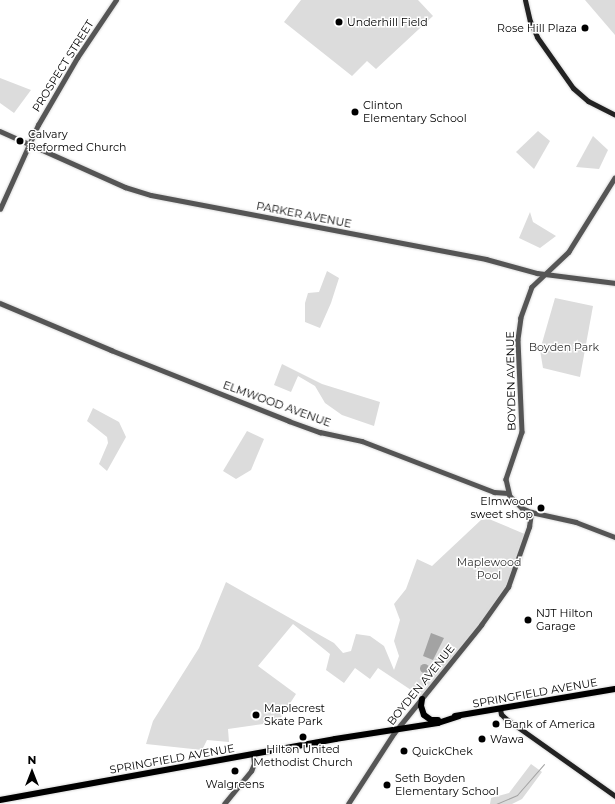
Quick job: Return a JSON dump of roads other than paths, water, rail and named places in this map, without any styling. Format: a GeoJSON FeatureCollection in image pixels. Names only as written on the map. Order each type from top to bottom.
{"type":"FeatureCollection","features":[{"type":"Feature","properties":{"kind":"main road"},"geometry":{"type":"LineString","coordinates":[[525,0],[530,21],[537,37],[565,78],[584,98],[615,115]]}},
{"type":"Feature","properties":{"kind":"main road","name":"SPRINGFIELD AVENUE"},"geometry":{"type":"LineString","coordinates":[[420,725],[421,723],[615,689]]}},
{"type":"Feature","properties":{"kind":"main road"},"geometry":{"type":"LineString","coordinates":[[422,699],[421,709],[424,715],[431,720],[438,720]]}},
{"type":"Feature","properties":{"kind":"main road"},"geometry":{"type":"LineString","coordinates":[[500,709],[504,718],[615,796]]}},
{"type":"Feature","properties":{"kind":"main road","name":"SPRINGFIELD AVENUE"},"geometry":{"type":"LineString","coordinates":[[0,800],[399,728],[438,723],[459,716]]}},
{"type":"Feature","properties":{"kind":"street","name":"PROSPECT STREET"},"geometry":{"type":"LineString","coordinates":[[0,209],[38,125],[64,80],[116,0]]}},
{"type":"Feature","properties":{"kind":"street","name":"PARKER AVENUE"},"geometry":{"type":"LineString","coordinates":[[0,130],[125,187],[151,195],[486,259],[546,274],[615,283]]}},
{"type":"Feature","properties":{"kind":"street","name":"BOYDEN AVENUE"},"geometry":{"type":"LineString","coordinates":[[508,493],[506,479],[522,432],[518,340],[519,324],[532,287],[573,247],[615,178]]}},
{"type":"Feature","properties":{"kind":"street","name":"ELMWOOD AVENUE"},"geometry":{"type":"LineString","coordinates":[[0,303],[111,350],[289,421],[320,432],[362,441],[494,492],[508,493]]}},
{"type":"Feature","properties":{"kind":"street"},"geometry":{"type":"LineString","coordinates":[[508,493],[519,506],[532,512],[576,522],[615,537]]}},
{"type":"Feature","properties":{"kind":"street","name":"BOYDEN AVENUE"},"geometry":{"type":"LineString","coordinates":[[348,804],[388,742],[481,625],[508,587],[529,527],[532,512]]}},
{"type":"Feature","properties":{"kind":"street"},"geometry":{"type":"LineString","coordinates":[[224,804],[253,768],[253,754]]}},
{"type":"Feature","properties":{"kind":"waterway"},"geometry":{"type":"LineString","coordinates":[[496,804],[517,795],[544,764]]}},
{"type":"Feature","properties":{"kind":"place","name":"Underhill Field"},"geometry":{"type":"Point","coordinates":[339,22]}},
{"type":"Feature","properties":{"kind":"place","name":"Rose Hill Plaza"},"geometry":{"type":"Point","coordinates":[585,28]}},
{"type":"Feature","properties":{"kind":"place","name":"Clinton Elementary School"},"geometry":{"type":"Point","coordinates":[355,112]}},
{"type":"Feature","properties":{"kind":"place","name":"Calvary Reformed Church"},"geometry":{"type":"Point","coordinates":[20,141]}},
{"type":"Feature","properties":{"kind":"place","name":"Elmwood sweet shop"},"geometry":{"type":"Point","coordinates":[541,508]}},
{"type":"Feature","properties":{"kind":"place","name":"NJT Hilton Garage"},"geometry":{"type":"Point","coordinates":[528,620]}},
{"type":"Feature","properties":{"kind":"place","name":"Maplecrest Skate Park"},"geometry":{"type":"Point","coordinates":[256,715]}},
{"type":"Feature","properties":{"kind":"place","name":"Bank of America"},"geometry":{"type":"Point","coordinates":[496,724]}},
{"type":"Feature","properties":{"kind":"place","name":"Hilton United Methodist Church"},"geometry":{"type":"Point","coordinates":[303,737]}},
{"type":"Feature","properties":{"kind":"place","name":"Wawa"},"geometry":{"type":"Point","coordinates":[482,739]}},
{"type":"Feature","properties":{"kind":"place","name":"QuickChek"},"geometry":{"type":"Point","coordinates":[404,751]}},
{"type":"Feature","properties":{"kind":"place","name":"Walgreens"},"geometry":{"type":"Point","coordinates":[235,771]}},
{"type":"Feature","properties":{"kind":"place","name":"Seth Boyden Elementary School"},"geometry":{"type":"Point","coordinates":[387,785]}},
{"type":"Feature","properties":{"kind":"park label","name":"Boyden Park"},"geometry":{"type":"Point","coordinates":[564,347]}},
{"type":"Feature","properties":{"kind":"park label","name":"Maplewood Pool"},"geometry":{"type":"Point","coordinates":[489,569]}}]}
